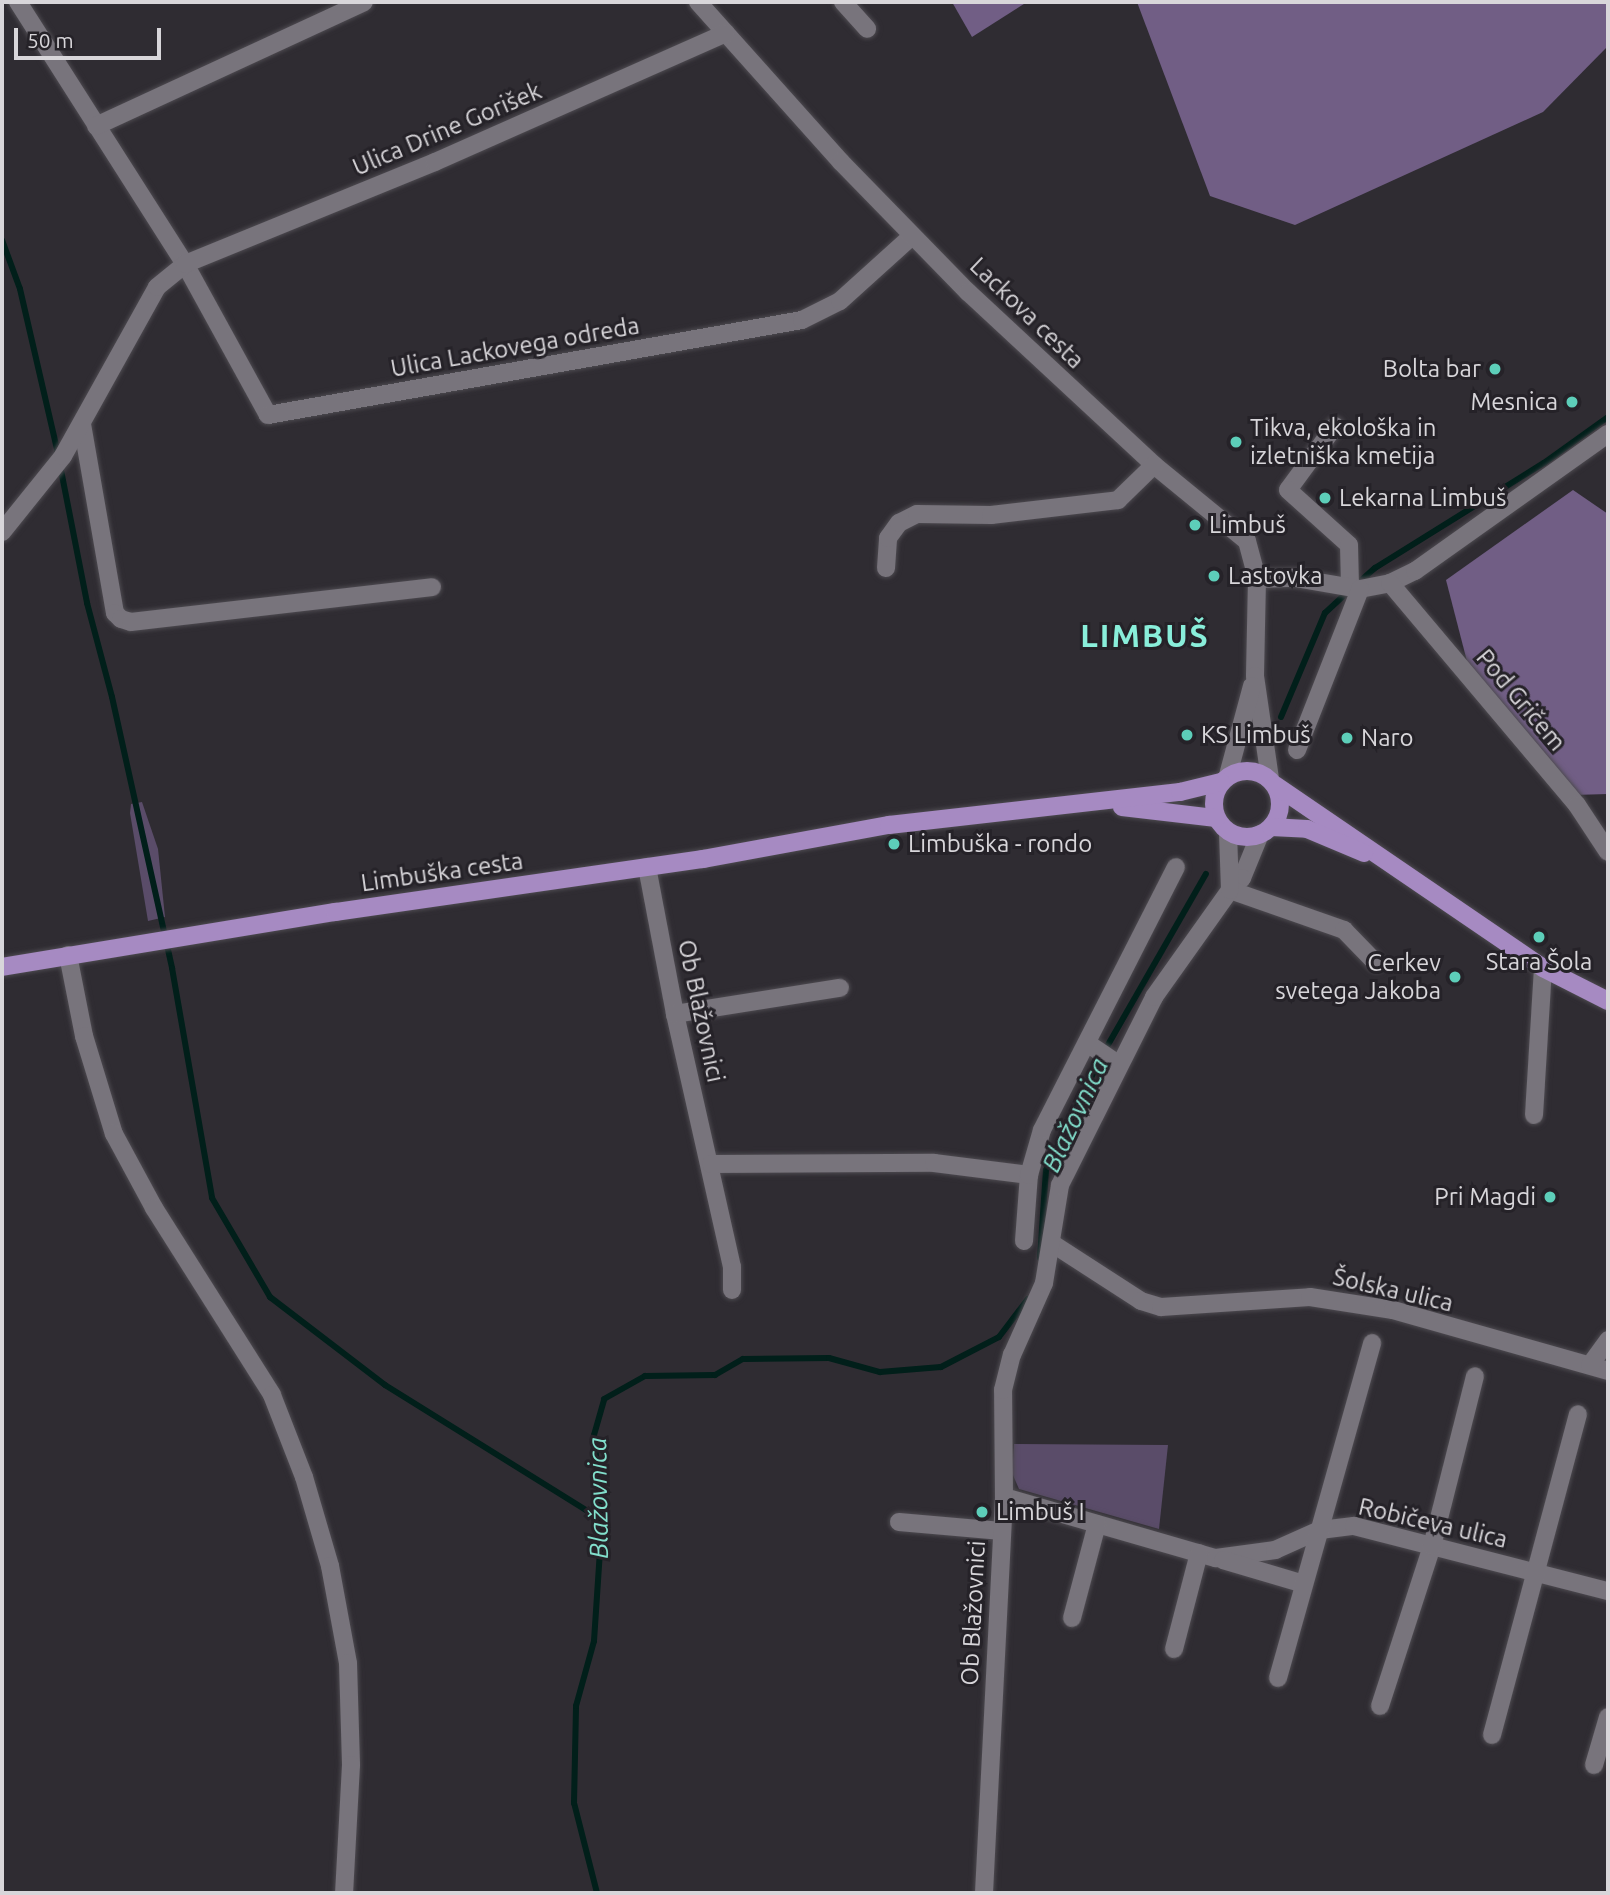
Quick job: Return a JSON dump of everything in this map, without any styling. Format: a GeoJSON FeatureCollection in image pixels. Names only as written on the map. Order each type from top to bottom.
{"type":"FeatureCollection","features":[{"type":"Feature","properties":{"kind":"main road"},"geometry":{"type":"LineString","coordinates":[[1069,805],[1180,792],[1250,772],[1272,782],[1543,968],[1608,1001]]}},
{"type":"Feature","properties":{"kind":"main road"},"geometry":{"type":"LineString","coordinates":[[1224,779],[1213,798],[1216,818],[1228,833],[1307,829],[1389,863]]}},
{"type":"Feature","properties":{"kind":"main road"},"geometry":{"type":"LineString","coordinates":[[1266,831],[1280,809],[1272,782]]}},
{"type":"Feature","properties":{"kind":"main road"},"geometry":{"type":"LineString","coordinates":[[1069,805],[1216,818]]}},
{"type":"Feature","properties":{"kind":"main road","name":"Limbuška cesta"},"geometry":{"type":"LineString","coordinates":[[2,967],[180,937],[647,867],[889,825],[1069,805]]}},
{"type":"Feature","properties":{"kind":"street"},"geometry":{"type":"LineString","coordinates":[[18,2],[185,264]]}},
{"type":"Feature","properties":{"kind":"street"},"geometry":{"type":"LineString","coordinates":[[96,126],[364,2]]}},
{"type":"Feature","properties":{"kind":"street","name":"Lackova cesta"},"geometry":{"type":"LineString","coordinates":[[698,2],[912,236],[1154,466],[1247,541],[1257,579],[1255,676]]}},
{"type":"Feature","properties":{"kind":"street"},"geometry":{"type":"LineString","coordinates":[[843,2],[867,29]]}},
{"type":"Feature","properties":{"kind":"street","name":"Ulica Drine Gorišek"},"geometry":{"type":"LineString","coordinates":[[2,532],[63,456],[157,287],[185,264],[435,162],[726,33]]}},
{"type":"Feature","properties":{"kind":"street","name":"Ulica Lackovega odreda"},"geometry":{"type":"LineString","coordinates":[[185,264],[268,415],[802,320],[840,301],[912,236]]}},
{"type":"Feature","properties":{"kind":"street"},"geometry":{"type":"LineString","coordinates":[[82,424],[115,613],[121,619],[131,622],[432,587]]}},
{"type":"Feature","properties":{"kind":"street"},"geometry":{"type":"LineString","coordinates":[[1297,750],[1365,584],[1349,545],[1341,535],[1288,490],[1335,426]]}},
{"type":"Feature","properties":{"kind":"street"},"geometry":{"type":"LineString","coordinates":[[1257,579],[1274,576],[1365,584],[1415,571],[1608,434]]}},
{"type":"Feature","properties":{"kind":"street"},"geometry":{"type":"LineString","coordinates":[[886,568],[888,538],[899,523],[918,514],[991,515],[1118,500],[1154,466]]}},
{"type":"Feature","properties":{"kind":"street","name":"Pod Gričem"},"geometry":{"type":"LineString","coordinates":[[1365,584],[1577,805],[1608,852]]}},
{"type":"Feature","properties":{"kind":"street"},"geometry":{"type":"LineString","coordinates":[[1224,779],[1255,676]]}},
{"type":"Feature","properties":{"kind":"street"},"geometry":{"type":"LineString","coordinates":[[1255,676],[1272,782]]}},
{"type":"Feature","properties":{"kind":"street","name":"Ob Blažovnici"},"geometry":{"type":"LineString","coordinates":[[984,1893],[1004,1497],[1003,1390],[1012,1355],[1044,1283],[1054,1244],[1060,1185],[1114,1062],[1154,997],[1230,890],[1242,878],[1266,831]]}},
{"type":"Feature","properties":{"kind":"street"},"geometry":{"type":"LineString","coordinates":[[1228,833],[1230,890],[1344,930],[1376,963]]}},
{"type":"Feature","properties":{"kind":"street","name":"Ob Blažovnici"},"geometry":{"type":"LineString","coordinates":[[647,867],[675,1014],[711,1164],[732,1267],[732,1290]]}},
{"type":"Feature","properties":{"kind":"street"},"geometry":{"type":"LineString","coordinates":[[1024,1241],[1029,1175],[1042,1130],[1089,1045],[1176,867]]}},
{"type":"Feature","properties":{"kind":"street"},"geometry":{"type":"LineString","coordinates":[[68,955],[85,1036],[114,1135],[272,1395],[308,1490],[330,1566],[348,1663],[351,1765],[344,1893]]}},
{"type":"Feature","properties":{"kind":"street"},"geometry":{"type":"LineString","coordinates":[[1534,1115],[1543,968]]}},
{"type":"Feature","properties":{"kind":"street"},"geometry":{"type":"LineString","coordinates":[[675,1014],[841,988]]}},
{"type":"Feature","properties":{"kind":"street"},"geometry":{"type":"LineString","coordinates":[[1089,1045],[1114,1062]]}},
{"type":"Feature","properties":{"kind":"street"},"geometry":{"type":"LineString","coordinates":[[711,1164],[934,1164],[1029,1175]]}},
{"type":"Feature","properties":{"kind":"street","name":"Šolska ulica"},"geometry":{"type":"LineString","coordinates":[[1054,1244],[1142,1301],[1161,1307],[1310,1297],[1393,1310],[1608,1371]]}},
{"type":"Feature","properties":{"kind":"street"},"geometry":{"type":"LineString","coordinates":[[1590,1365],[1608,1340]]}},
{"type":"Feature","properties":{"kind":"street"},"geometry":{"type":"LineString","coordinates":[[1278,1678],[1373,1343]]}},
{"type":"Feature","properties":{"kind":"street"},"geometry":{"type":"LineString","coordinates":[[1380,1706],[1432,1546],[1475,1376]]}},
{"type":"Feature","properties":{"kind":"street"},"geometry":{"type":"LineString","coordinates":[[1492,1735],[1578,1414]]}},
{"type":"Feature","properties":{"kind":"street","name":"Robičeva ulica"},"geometry":{"type":"LineString","coordinates":[[1004,1497],[1208,1556],[1275,1550],[1320,1530],[1354,1526],[1608,1591]]}},
{"type":"Feature","properties":{"kind":"street"},"geometry":{"type":"LineString","coordinates":[[899,1522],[1002,1531]]}},
{"type":"Feature","properties":{"kind":"street"},"geometry":{"type":"LineString","coordinates":[[1072,1618],[1097,1524]]}},
{"type":"Feature","properties":{"kind":"street"},"geometry":{"type":"LineString","coordinates":[[1174,1649],[1208,1556],[1304,1584]]}},
{"type":"Feature","properties":{"kind":"street"},"geometry":{"type":"LineString","coordinates":[[1594,1765],[1608,1717]]}},
{"type":"Feature","properties":{"kind":"shaded area"},"geometry":{"type":"Polygon","coordinates":[[[952,2],[1027,2],[972,37],[952,2]]]}},
{"type":"Feature","properties":{"kind":"shaded area"},"geometry":{"type":"Polygon","coordinates":[[[1137,2],[1608,2],[1608,46],[1543,112],[1295,225],[1210,196],[1137,2]]]}},
{"type":"Feature","properties":{"kind":"shaded area"},"geometry":{"type":"Polygon","coordinates":[[[1573,490],[1608,514],[1608,794],[1574,795],[1470,673],[1446,580],[1573,490]]]}},
{"type":"Feature","properties":{"kind":"shaded area"},"geometry":{"type":"Polygon","coordinates":[[[142,802],[158,849],[165,917],[148,921],[130,813],[131,804],[142,802]]]}},
{"type":"Feature","properties":{"kind":"shaded area"},"geometry":{"type":"Polygon","coordinates":[[[1014,1444],[1168,1445],[1159,1529],[1019,1489],[1012,1473],[1014,1444]]]}},
{"type":"Feature","properties":{"kind":"waterway"},"geometry":{"type":"LineString","coordinates":[[2,240],[20,289],[58,454]]}},
{"type":"Feature","properties":{"kind":"waterway","name":"Blažovnica"},"geometry":{"type":"LineString","coordinates":[[1357,584],[1375,568],[1544,463],[1608,417]]}},
{"type":"Feature","properties":{"kind":"waterway"},"geometry":{"type":"LineString","coordinates":[[60,465],[87,603],[112,697],[172,968],[212,1198],[270,1297],[385,1385],[602,1520]]}},
{"type":"Feature","properties":{"kind":"waterway","name":"Blažovnica"},"geometry":{"type":"LineString","coordinates":[[1281,717],[1325,613],[1349,591]]}},
{"type":"Feature","properties":{"kind":"waterway","name":"Blažovnica"},"geometry":{"type":"LineString","coordinates":[[1040,1258],[1046,1170],[1101,1057],[1206,874]]}},
{"type":"Feature","properties":{"kind":"waterway","name":"Blažovnica"},"geometry":{"type":"LineString","coordinates":[[597,1893],[574,1803],[576,1706],[594,1641],[602,1520],[594,1435],[604,1399],[645,1376],[715,1375],[743,1359],[829,1358],[880,1372],[941,1367],[999,1337],[1028,1299]]}},
{"type":"Feature","properties":{"kind":"place","name":"Bolta bar"},"geometry":{"type":"Point","coordinates":[1495,369]}},
{"type":"Feature","properties":{"kind":"place","name":"Mesnica"},"geometry":{"type":"Point","coordinates":[1572,402]}},
{"type":"Feature","properties":{"kind":"place","name":"Tikva, ekološka in izletniška kmetija"},"geometry":{"type":"Point","coordinates":[1236,442]}},
{"type":"Feature","properties":{"kind":"place","name":"Lekarna Limbuš"},"geometry":{"type":"Point","coordinates":[1325,498]}},
{"type":"Feature","properties":{"kind":"place","name":"Limbuš"},"geometry":{"type":"Point","coordinates":[1195,525]}},
{"type":"Feature","properties":{"kind":"place","name":"Lastovka"},"geometry":{"type":"Point","coordinates":[1214,576]}},
{"type":"Feature","properties":{"kind":"place","name":"KS Limbuš"},"geometry":{"type":"Point","coordinates":[1187,735]}},
{"type":"Feature","properties":{"kind":"place","name":"Naro"},"geometry":{"type":"Point","coordinates":[1347,738]}},
{"type":"Feature","properties":{"kind":"place","name":"Limbuška - rondo"},"geometry":{"type":"Point","coordinates":[894,844]}},
{"type":"Feature","properties":{"kind":"place","name":"Stara Šola"},"geometry":{"type":"Point","coordinates":[1539,937]}},
{"type":"Feature","properties":{"kind":"place","name":"Cerkev svetega Jakoba"},"geometry":{"type":"Point","coordinates":[1455,977]}},
{"type":"Feature","properties":{"kind":"place","name":"Pri Magdi"},"geometry":{"type":"Point","coordinates":[1550,1197]}},
{"type":"Feature","properties":{"kind":"place","name":"Limbuš I"},"geometry":{"type":"Point","coordinates":[982,1512]}},
{"type":"Feature","properties":{"kind":"district","name":"LIMBUŠ"},"geometry":{"type":"Point","coordinates":[1145,635]}}]}
